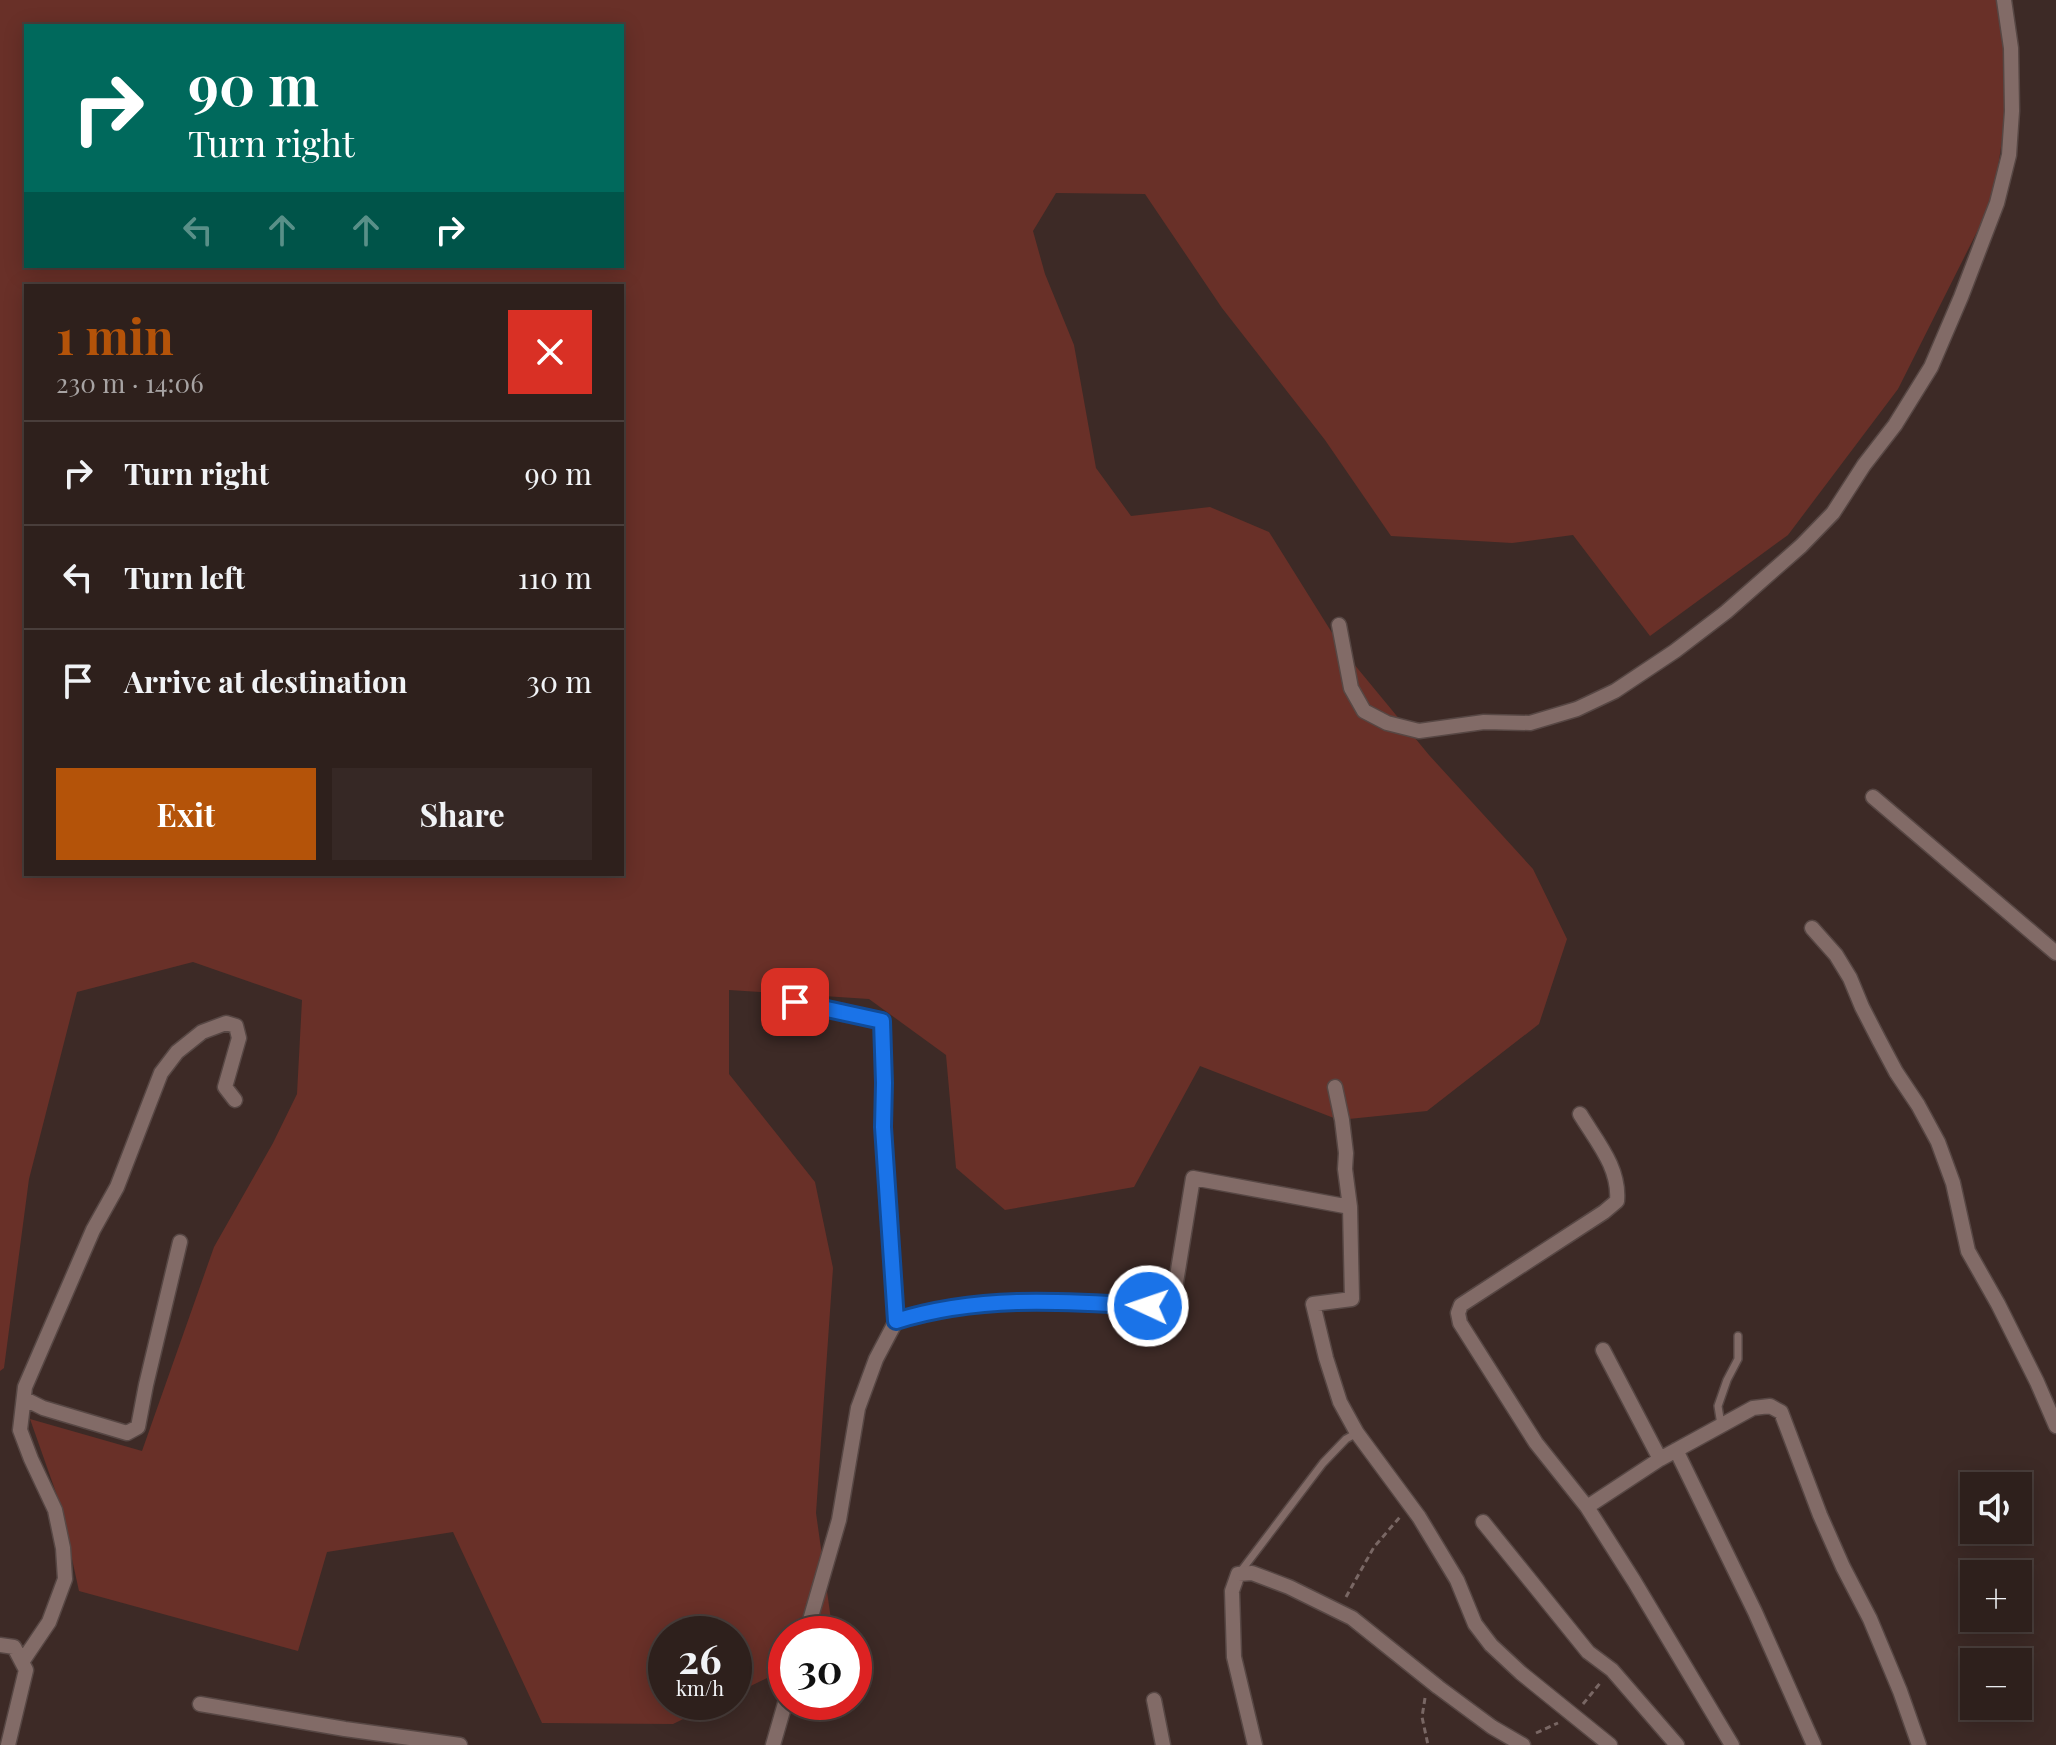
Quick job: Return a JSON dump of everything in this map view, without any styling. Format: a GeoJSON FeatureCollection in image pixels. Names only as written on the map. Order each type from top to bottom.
{"type":"FeatureCollection","features":[{"type":"Feature","properties":{"kind":"street"},"geometry":{"type":"LineString","coordinates":[[1339,625],[1351,688],[1364,711],[1387,723],[1419,731],[1484,722],[1530,723],[1577,709],[1615,691],[1726,612],[1801,546],[1833,513],[1895,425],[1931,367],[1997,203],[2009,155],[2012,111],[2011,48],[2004,0]]}},
{"type":"Feature","properties":{"kind":"street"},"geometry":{"type":"LineString","coordinates":[[1873,797],[2056,953]]}},
{"type":"Feature","properties":{"kind":"street"},"geometry":{"type":"LineString","coordinates":[[1812,928],[1836,955],[1850,978],[1896,1072],[1938,1142],[1953,1183],[1968,1251],[2005,1317],[2056,1426]]}},
{"type":"Feature","properties":{"kind":"street"},"geometry":{"type":"LineString","coordinates":[[795,1002],[882,1021],[883,1127],[896,1321],[876,1359],[858,1408],[839,1520],[811,1616]]}},
{"type":"Feature","properties":{"kind":"street"},"geometry":{"type":"LineString","coordinates":[[22,1662],[49,1622],[65,1579],[63,1548],[55,1510],[20,1430],[25,1387],[93,1230],[126,1168],[161,1073],[177,1052],[202,1032],[226,1023],[236,1026],[239,1038],[225,1087],[235,1100]]}},
{"type":"Feature","properties":{"kind":"street"},"geometry":{"type":"LineString","coordinates":[[1335,1087],[1346,1153],[1352,1299],[1313,1304],[1340,1402],[1357,1433],[1410,1505],[1457,1580],[1475,1624],[1491,1645],[1610,1745]]}},
{"type":"Feature","properties":{"kind":"street"},"geometry":{"type":"LineString","coordinates":[[1580,1114],[1607,1158],[1618,1185],[1617,1201],[1461,1305],[1458,1313],[1460,1323],[1536,1443],[1587,1507],[1732,1745]]}},
{"type":"Feature","properties":{"kind":"street"},"geometry":{"type":"LineString","coordinates":[[896,1321],[923,1312],[977,1303],[1038,1300],[1172,1307],[1193,1178],[1350,1207]]}},
{"type":"Feature","properties":{"kind":"street"},"geometry":{"type":"LineString","coordinates":[[25,1399],[43,1408],[127,1433],[138,1427],[180,1242]]}},
{"type":"Feature","properties":{"kind":"street"},"geometry":{"type":"LineString","coordinates":[[1603,1350],[1660,1459]]}},
{"type":"Feature","properties":{"kind":"street"},"geometry":{"type":"LineString","coordinates":[[1587,1507],[1660,1459],[1753,1408],[1770,1406],[1781,1412],[1820,1515],[1870,1619],[1919,1745]]}},
{"type":"Feature","properties":{"kind":"street"},"geometry":{"type":"LineString","coordinates":[[1676,1450],[1755,1612],[1814,1745]]}},
{"type":"Feature","properties":{"kind":"street"},"geometry":{"type":"LineString","coordinates":[[1483,1522],[1588,1652],[1612,1670],[1677,1745]]}},
{"type":"Feature","properties":{"kind":"street"},"geometry":{"type":"LineString","coordinates":[[1255,1745],[1234,1657],[1232,1591],[1238,1574],[1252,1573],[1352,1618],[1492,1727],[1523,1745]]}},
{"type":"Feature","properties":{"kind":"street"},"geometry":{"type":"LineString","coordinates":[[0,1645],[14,1647],[26,1670],[8,1745]]}},
{"type":"Feature","properties":{"kind":"street"},"geometry":{"type":"LineString","coordinates":[[1154,1700],[1163,1745]]}},
{"type":"Feature","properties":{"kind":"street"},"geometry":{"type":"LineString","coordinates":[[200,1704],[460,1745]]}},
{"type":"Feature","properties":{"kind":"street"},"geometry":{"type":"LineString","coordinates":[[773,1745],[780,1720]]}},
{"type":"Feature","properties":{"kind":"street"},"geometry":{"type":"LineString","coordinates":[[341,1745],[345,1729]]}},
{"type":"Feature","properties":{"kind":"lane"},"geometry":{"type":"LineString","coordinates":[[1721,1425],[1718,1406],[1738,1359],[1738,1336]]}},
{"type":"Feature","properties":{"kind":"lane"},"geometry":{"type":"LineString","coordinates":[[1238,1574],[1323,1463],[1346,1439],[1357,1433]]}},
{"type":"Feature","properties":{"kind":"path"},"geometry":{"type":"LineString","coordinates":[[1339,1612],[1374,1547],[1410,1505]]}},
{"type":"Feature","properties":{"kind":"path"},"geometry":{"type":"LineString","coordinates":[[1428,1679],[1422,1717],[1428,1745]]}},
{"type":"Feature","properties":{"kind":"shaded area"},"geometry":{"type":"Polygon","coordinates":[[[0,0],[2008,0],[2016,48],[1993,200],[1898,389],[1788,535],[1650,636],[1573,535],[1512,543],[1391,536],[1325,440],[1222,308],[1145,194],[1056,193],[1033,231],[1045,274],[1074,345],[1096,468],[1131,516],[1210,507],[1269,532],[1344,652],[1429,755],[1533,869],[1567,939],[1539,1024],[1427,1111],[1339,1120],[1200,1066],[1134,1187],[1005,1210],[956,1168],[946,1055],[869,999],[729,990],[729,1074],[815,1182],[833,1268],[816,1513],[830,1616],[768,1616],[768,1678],[752,1685],[752,1616],[648,1616],[648,1720],[681,1720],[673,1724],[542,1723],[453,1532],[327,1552],[298,1651],[79,1591],[60,1504],[30,1419],[142,1451],[214,1247],[297,1094],[302,1000],[193,962],[77,992],[29,1179],[4,1368],[0,1371],[0,0]]]}},
{"type":"Feature","properties":{"kind":"route"},"geometry":{"type":"LineString","coordinates":[[795,1002],[882,1021],[883,1127],[896,1321],[923,1312],[977,1303],[1038,1300],[1148,1306]]}}]}
